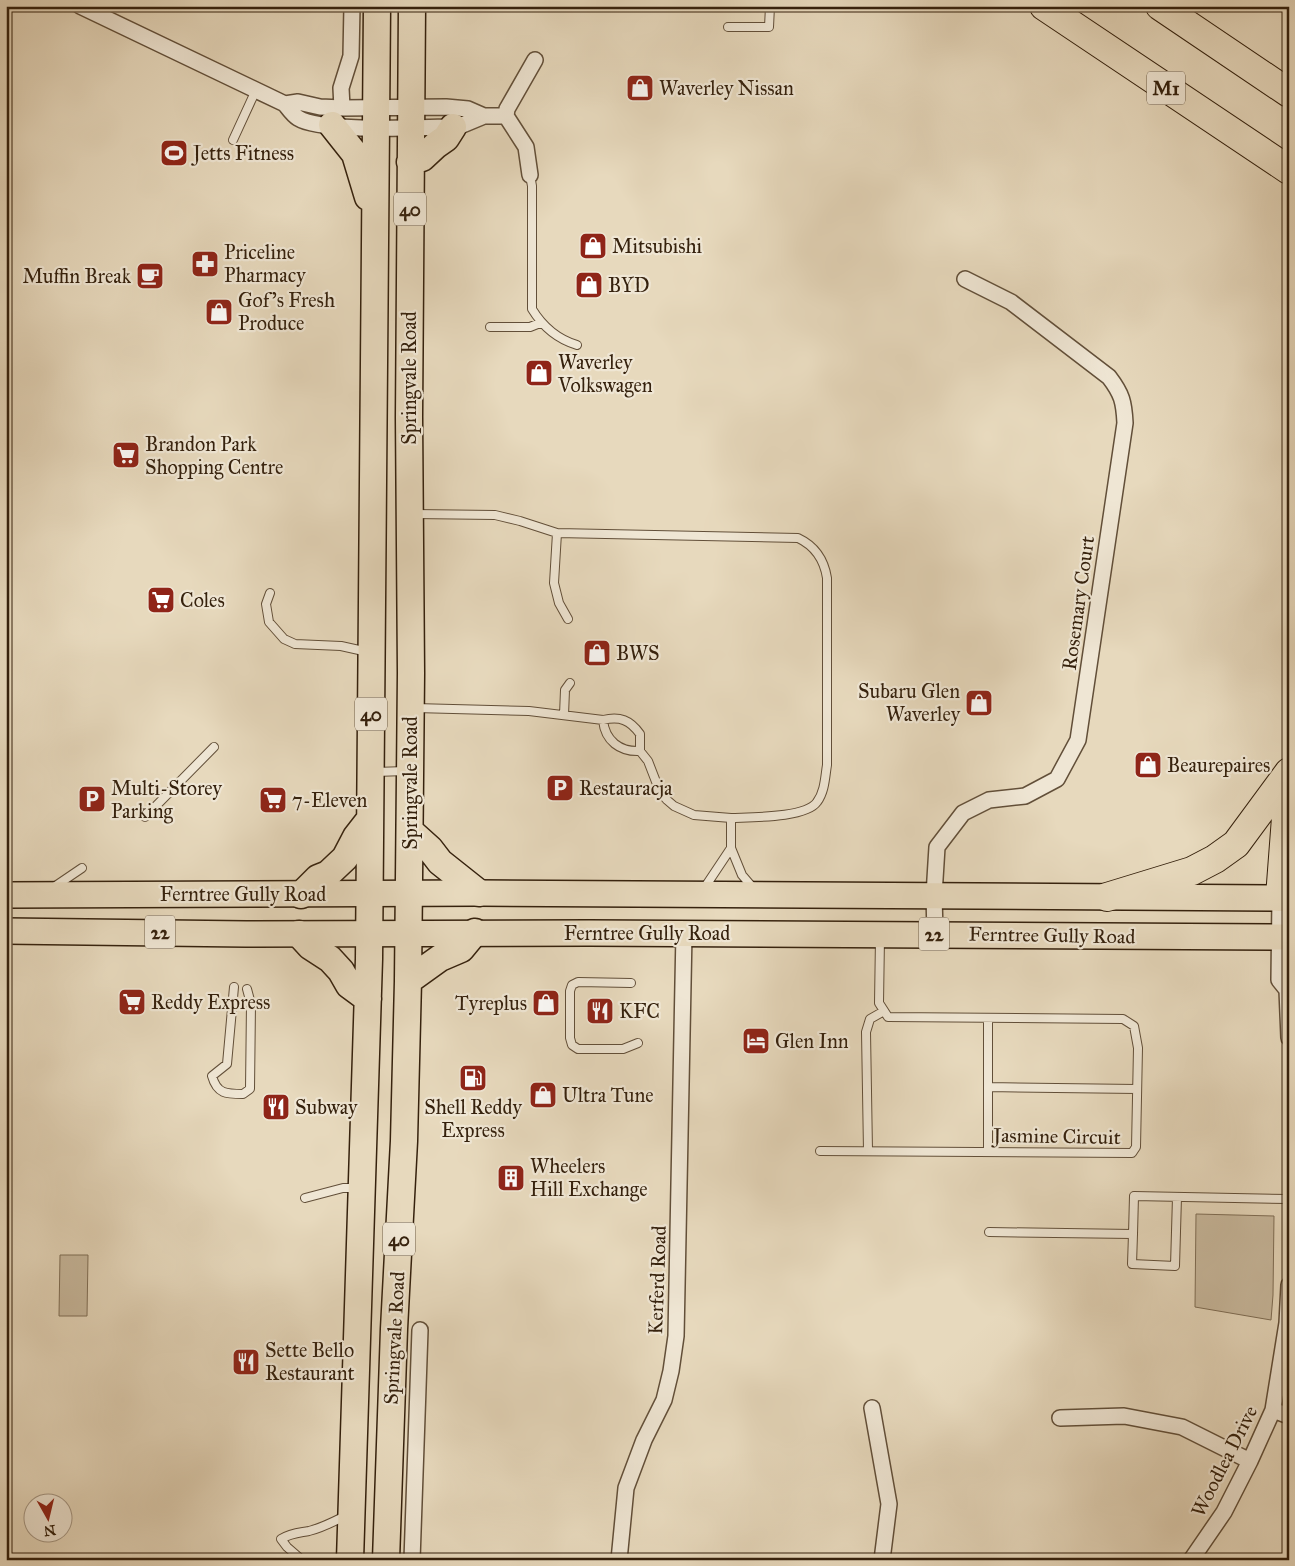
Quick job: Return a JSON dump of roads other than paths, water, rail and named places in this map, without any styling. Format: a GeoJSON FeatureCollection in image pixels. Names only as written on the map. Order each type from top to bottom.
{"type":"FeatureCollection","features":[{"type":"Feature","properties":{"kind":"highway","name":"Springvale Road"},"geometry":{"type":"LineString","coordinates":[[386,1560],[407,1330],[404,1148],[409,933],[411,708],[409,451],[412,6]]}},
{"type":"Feature","properties":{"kind":"highway","name":"M1"},"geometry":{"type":"LineString","coordinates":[[1044,6],[1289,170]]}},
{"type":"Feature","properties":{"kind":"highway"},"geometry":{"type":"LineString","coordinates":[[1160,6],[1289,93]]}},
{"type":"Feature","properties":{"kind":"highway","name":"Springvale Road"},"geometry":{"type":"LineString","coordinates":[[350,1560],[370,894],[377,118],[365,9]]}},
{"type":"Feature","properties":{"kind":"highway"},"geometry":{"type":"LineString","coordinates":[[337,117],[355,154],[376,226]]}},
{"type":"Feature","properties":{"kind":"highway"},"geometry":{"type":"LineString","coordinates":[[410,162],[422,158],[446,138],[453,127]]}},
{"type":"Feature","properties":{"kind":"highway"},"geometry":{"type":"LineString","coordinates":[[374,453],[409,451]]}},
{"type":"Feature","properties":{"kind":"highway"},"geometry":{"type":"LineString","coordinates":[[1107,897],[1192,870],[1215,859],[1236,844],[1289,772]]}},
{"type":"Feature","properties":{"kind":"highway"},"geometry":{"type":"LineString","coordinates":[[1284,897],[1289,778]]}},
{"type":"Feature","properties":{"kind":"highway"},"geometry":{"type":"LineString","coordinates":[[301,895],[318,878],[328,874],[345,858],[356,837],[370,819]]}},
{"type":"Feature","properties":{"kind":"highway"},"geometry":{"type":"LineString","coordinates":[[410,831],[430,849],[440,862],[479,893]]}},
{"type":"Feature","properties":{"kind":"highway"},"geometry":{"type":"LineString","coordinates":[[408,980],[440,958],[461,949],[475,932]]}},
{"type":"Feature","properties":{"kind":"highway"},"geometry":{"type":"LineString","coordinates":[[298,934],[310,946],[335,964],[341,970],[349,985],[368,999]]}},
{"type":"Feature","properties":{"kind":"main road","name":"Ferntree Gully Road"},"geometry":{"type":"LineString","coordinates":[[6,895],[479,893],[1284,897]]}},
{"type":"Feature","properties":{"kind":"main road"},"geometry":{"type":"LineString","coordinates":[[613,933],[614,894]]}},
{"type":"Feature","properties":{"kind":"main road","name":"Ferntree Gully Road"},"geometry":{"type":"LineString","coordinates":[[6,931],[298,934],[475,932],[1284,937]]}},
{"type":"Feature","properties":{"kind":"street"},"geometry":{"type":"LineString","coordinates":[[80,6],[112,12],[285,104],[297,118],[302,120],[337,117],[410,117],[453,127],[484,116],[506,116]]}},
{"type":"Feature","properties":{"kind":"street","name":"Springvale Road"},"geometry":{"type":"LineString","coordinates":[[337,117],[341,88],[350,63],[351,47],[365,9]]}},
{"type":"Feature","properties":{"kind":"street"},"geometry":{"type":"LineString","coordinates":[[530,175],[526,147],[506,116],[507,109],[535,60]]}},
{"type":"Feature","properties":{"kind":"street"},"geometry":{"type":"LineString","coordinates":[[410,117],[440,107],[468,109],[484,116]]}},
{"type":"Feature","properties":{"kind":"street","name":"Rosemary Court"},"geometry":{"type":"LineString","coordinates":[[935,934],[934,895],[937,847],[963,813],[989,800],[1025,796],[1057,779],[1078,740],[1125,423],[1120,391],[1109,377],[1011,302],[965,279]]}},
{"type":"Feature","properties":{"kind":"street"},"geometry":{"type":"LineString","coordinates":[[1284,897],[1284,937],[1280,980],[1288,989],[1289,1038]]}},
{"type":"Feature","properties":{"kind":"street","name":"Kerferd Road"},"geometry":{"type":"LineString","coordinates":[[619,1560],[626,1488],[644,1440],[664,1400],[671,1371],[676,1336],[684,933]]}},
{"type":"Feature","properties":{"kind":"street","name":"Woodlea Drive"},"geometry":{"type":"LineString","coordinates":[[1191,1560],[1224,1512],[1273,1410],[1287,1323],[1289,1285]]}},
{"type":"Feature","properties":{"kind":"street","name":"Springvale Road"},"geometry":{"type":"LineString","coordinates":[[407,1330],[412,1560]]}},
{"type":"Feature","properties":{"kind":"street"},"geometry":{"type":"LineString","coordinates":[[872,1408],[889,1504],[882,1560]]}},
{"type":"Feature","properties":{"kind":"street"},"geometry":{"type":"LineString","coordinates":[[1273,1410],[1289,1416]]}},
{"type":"Feature","properties":{"kind":"street"},"geometry":{"type":"LineString","coordinates":[[1060,1418],[1124,1416],[1182,1428],[1250,1461]]}},
{"type":"Feature","properties":{"kind":"lane"},"geometry":{"type":"LineString","coordinates":[[728,27],[770,27],[770,6]]}},
{"type":"Feature","properties":{"kind":"lane"},"geometry":{"type":"LineString","coordinates":[[233,140],[256,90]]}},
{"type":"Feature","properties":{"kind":"lane"},"geometry":{"type":"LineString","coordinates":[[530,175],[532,186],[532,309],[540,323],[557,337],[577,345]]}},
{"type":"Feature","properties":{"kind":"lane"},"geometry":{"type":"LineString","coordinates":[[490,327],[530,327],[540,323]]}},
{"type":"Feature","properties":{"kind":"lane"},"geometry":{"type":"LineString","coordinates":[[410,514],[495,515],[557,533],[798,538],[809,543],[820,556],[825,566],[827,578],[826,764],[824,786],[817,803],[800,812],[776,816],[731,818],[694,815],[674,806],[660,792],[651,767],[640,751],[640,734],[628,721],[612,718],[603,720],[529,711],[411,708]]}},
{"type":"Feature","properties":{"kind":"lane"},"geometry":{"type":"LineString","coordinates":[[557,533],[555,588],[559,603],[568,619]]}},
{"type":"Feature","properties":{"kind":"lane"},"geometry":{"type":"LineString","coordinates":[[270,593],[266,604],[269,622],[284,639],[295,644],[341,646],[372,653]]}},
{"type":"Feature","properties":{"kind":"lane"},"geometry":{"type":"LineString","coordinates":[[564,715],[565,690],[570,683]]}},
{"type":"Feature","properties":{"kind":"lane"},"geometry":{"type":"LineString","coordinates":[[603,720],[603,728],[614,744],[629,752],[640,751]]}},
{"type":"Feature","properties":{"kind":"lane"},"geometry":{"type":"LineString","coordinates":[[145,817],[214,747]]}},
{"type":"Feature","properties":{"kind":"lane"},"geometry":{"type":"LineString","coordinates":[[370,772],[410,771]]}},
{"type":"Feature","properties":{"kind":"lane"},"geometry":{"type":"LineString","coordinates":[[731,818],[731,848],[742,875],[759,895]]}},
{"type":"Feature","properties":{"kind":"lane"},"geometry":{"type":"LineString","coordinates":[[700,894],[731,848]]}},
{"type":"Feature","properties":{"kind":"lane"},"geometry":{"type":"LineString","coordinates":[[45,894],[82,868]]}},
{"type":"Feature","properties":{"kind":"lane"},"geometry":{"type":"LineString","coordinates":[[868,1151],[866,1032],[870,1019],[884,1011],[879,1003],[880,934]]}},
{"type":"Feature","properties":{"kind":"lane"},"geometry":{"type":"LineString","coordinates":[[631,983],[578,982],[572,985],[570,991],[570,1038],[572,1045],[578,1049],[623,1049],[638,1043]]}},
{"type":"Feature","properties":{"kind":"lane"},"geometry":{"type":"LineString","coordinates":[[234,987],[227,1064],[212,1076],[215,1086],[227,1094],[243,1094],[250,1089],[251,1004],[247,989]]}},
{"type":"Feature","properties":{"kind":"lane","name":"Jasmine Circuit"},"geometry":{"type":"LineString","coordinates":[[820,1150],[1132,1153],[1136,1147],[1138,1048],[1134,1026],[1123,1020],[888,1017],[884,1011]]}},
{"type":"Feature","properties":{"kind":"lane"},"geometry":{"type":"LineString","coordinates":[[988,1018],[988,1152]]}},
{"type":"Feature","properties":{"kind":"lane"},"geometry":{"type":"LineString","coordinates":[[988,1087],[1137,1089]]}},
{"type":"Feature","properties":{"kind":"lane"},"geometry":{"type":"LineString","coordinates":[[305,1198],[343,1188],[362,1188]]}},
{"type":"Feature","properties":{"kind":"lane"},"geometry":{"type":"LineString","coordinates":[[1177,1197],[1175,1266],[1132,1264],[1134,1196],[1289,1199]]}},
{"type":"Feature","properties":{"kind":"lane"},"geometry":{"type":"LineString","coordinates":[[989,1232],[1133,1234]]}},
{"type":"Feature","properties":{"kind":"lane"},"geometry":{"type":"LineString","coordinates":[[302,1560],[286,1547],[281,1539],[295,1532],[309,1531],[352,1513]]}},
{"type":"Feature","properties":{"kind":"place","name":"Waverley Nissan"},"geometry":{"type":"Point","coordinates":[640,88]}},
{"type":"Feature","properties":{"kind":"place","name":"Jetts Fitness"},"geometry":{"type":"Point","coordinates":[174,153]}},
{"type":"Feature","properties":{"kind":"place","name":"Mitsubishi"},"geometry":{"type":"Point","coordinates":[593,246]}},
{"type":"Feature","properties":{"kind":"place","name":"Priceline Pharmacy"},"geometry":{"type":"Point","coordinates":[205,264]}},
{"type":"Feature","properties":{"kind":"place","name":"Muffin Break"},"geometry":{"type":"Point","coordinates":[150,276]}},
{"type":"Feature","properties":{"kind":"place","name":"BYD"},"geometry":{"type":"Point","coordinates":[589,285]}},
{"type":"Feature","properties":{"kind":"place","name":"Gof's Fresh Produce"},"geometry":{"type":"Point","coordinates":[219,312]}},
{"type":"Feature","properties":{"kind":"place","name":"Waverley Volkswagen"},"geometry":{"type":"Point","coordinates":[539,373]}},
{"type":"Feature","properties":{"kind":"place","name":"Brandon Park Shopping Centre"},"geometry":{"type":"Point","coordinates":[126,455]}},
{"type":"Feature","properties":{"kind":"place","name":"Coles"},"geometry":{"type":"Point","coordinates":[161,600]}},
{"type":"Feature","properties":{"kind":"place","name":"BWS"},"geometry":{"type":"Point","coordinates":[597,653]}},
{"type":"Feature","properties":{"kind":"place","name":"Subaru Glen Waverley"},"geometry":{"type":"Point","coordinates":[979,703]}},
{"type":"Feature","properties":{"kind":"place","name":"Beaurepaires"},"geometry":{"type":"Point","coordinates":[1148,765]}},
{"type":"Feature","properties":{"kind":"place","name":"Restauracja"},"geometry":{"type":"Point","coordinates":[560,788]}},
{"type":"Feature","properties":{"kind":"place","name":"Multi-Storey Parking"},"geometry":{"type":"Point","coordinates":[92,799]}},
{"type":"Feature","properties":{"kind":"place","name":"7-Eleven"},"geometry":{"type":"Point","coordinates":[273,800]}},
{"type":"Feature","properties":{"kind":"place","name":"Reddy Express"},"geometry":{"type":"Point","coordinates":[132,1002]}},
{"type":"Feature","properties":{"kind":"place","name":"Tyreplus"},"geometry":{"type":"Point","coordinates":[546,1003]}},
{"type":"Feature","properties":{"kind":"place","name":"KFC"},"geometry":{"type":"Point","coordinates":[600,1011]}},
{"type":"Feature","properties":{"kind":"place","name":"Glen Inn"},"geometry":{"type":"Point","coordinates":[756,1041]}},
{"type":"Feature","properties":{"kind":"place","name":"Shell Reddy Express"},"geometry":{"type":"Point","coordinates":[473,1078]}},
{"type":"Feature","properties":{"kind":"place","name":"Ultra Tune"},"geometry":{"type":"Point","coordinates":[543,1095]}},
{"type":"Feature","properties":{"kind":"place","name":"Subway"},"geometry":{"type":"Point","coordinates":[276,1107]}},
{"type":"Feature","properties":{"kind":"place","name":"Wheelers Hill Exchange"},"geometry":{"type":"Point","coordinates":[511,1178]}},
{"type":"Feature","properties":{"kind":"place","name":"Sette Bello Restaurant"},"geometry":{"type":"Point","coordinates":[246,1362]}}]}
